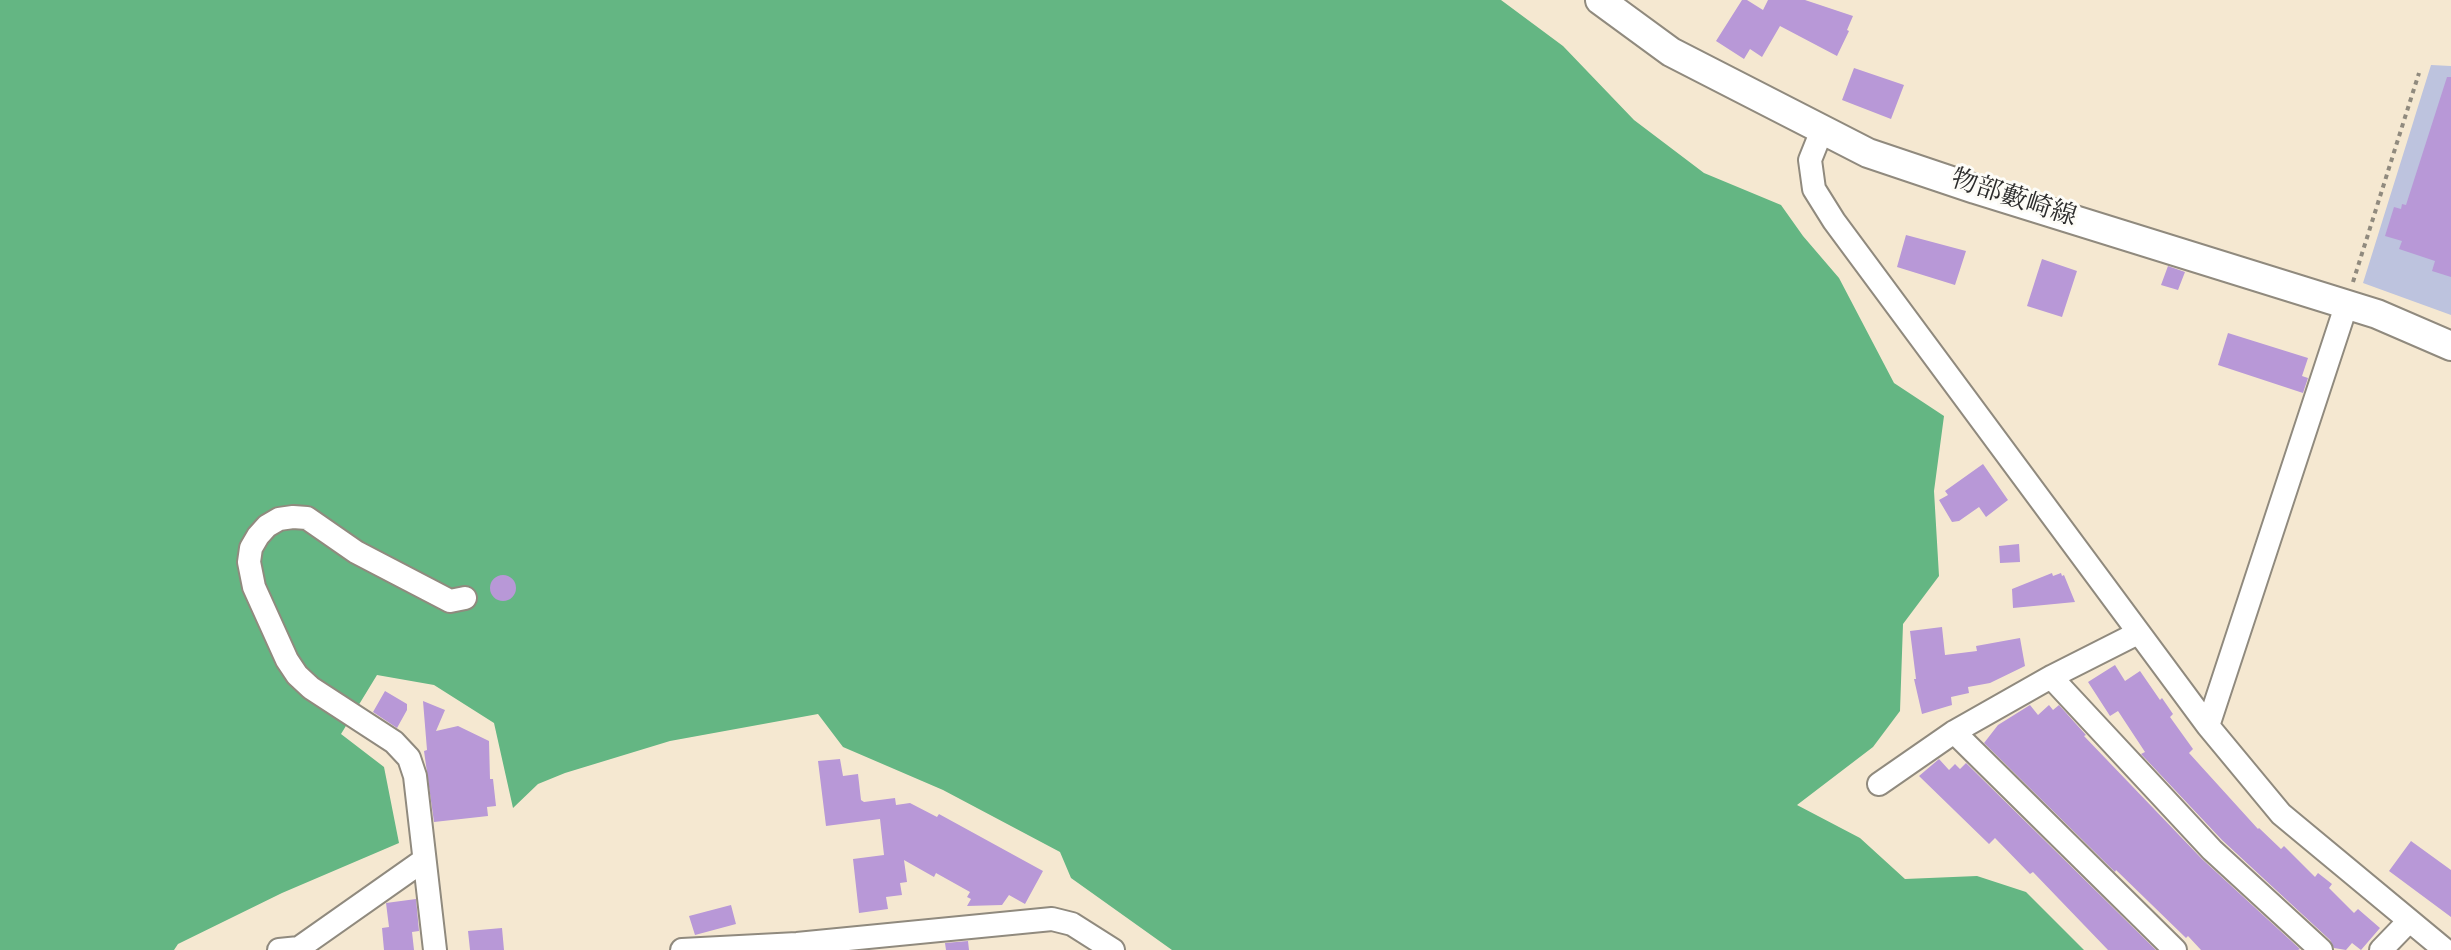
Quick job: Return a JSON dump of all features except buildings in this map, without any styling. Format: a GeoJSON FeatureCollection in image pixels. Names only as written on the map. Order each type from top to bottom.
{"type":"FeatureCollection","features":[{"type":"Feature","properties":{"kind":"main road","name":"物部藪崎線"},"geometry":{"type":"LineString","coordinates":[[1600,0],[1671,52],[1868,153],[2377,315],[2451,346]]}},
{"type":"Feature","properties":{"kind":"street"},"geometry":{"type":"LineString","coordinates":[[1822,130],[1810,160],[1814,189],[1834,221],[2208,726],[2281,814],[2445,950]]}},
{"type":"Feature","properties":{"kind":"street"},"geometry":{"type":"LineString","coordinates":[[2208,726],[2346,306]]}},
{"type":"Feature","properties":{"kind":"street"},"geometry":{"type":"LineString","coordinates":[[435,950],[415,776],[409,758],[394,742],[344,711],[311,688],[297,675],[287,660],[254,587],[249,562],[251,548],[262,531],[279,519],[307,518],[356,552],[450,601],[465,598]]}},
{"type":"Feature","properties":{"kind":"street"},"geometry":{"type":"LineString","coordinates":[[1879,784],[1954,732],[2051,677],[2138,633]]}},
{"type":"Feature","properties":{"kind":"street"},"geometry":{"type":"LineString","coordinates":[[2051,677],[2212,850],[2321,950]]}},
{"type":"Feature","properties":{"kind":"street"},"geometry":{"type":"LineString","coordinates":[[1954,732],[2175,950]]}},
{"type":"Feature","properties":{"kind":"street"},"geometry":{"type":"LineString","coordinates":[[292,949],[424,860]]}},
{"type":"Feature","properties":{"kind":"street"},"geometry":{"type":"LineString","coordinates":[[682,950],[797,944],[918,942],[1052,919],[1072,924],[1113,950]]}},
{"type":"Feature","properties":{"kind":"street"},"geometry":{"type":"LineString","coordinates":[[2381,950],[2409,921]]}},
{"type":"Feature","properties":{"kind":"path"},"geometry":{"type":"LineString","coordinates":[[2346,306],[2419,73]]}},
{"type":"Feature","properties":{"kind":"shaded area"},"geometry":{"type":"Polygon","coordinates":[[[2431,65],[2451,66],[2451,315],[2363,283],[2431,65]]]}},
{"type":"Feature","properties":{"kind":"green space"},"geometry":{"type":"Polygon","coordinates":[[[0,0],[1501,0],[1563,46],[1634,120],[1704,173],[1781,205],[1803,236],[1839,278],[1894,383],[1944,416],[1934,491],[1939,576],[1903,624],[1900,711],[1873,747],[1797,805],[1860,838],[1905,879],[1977,876],[2026,892],[2084,950],[1172,950],[1071,878],[1060,852],[943,790],[843,747],[818,714],[670,741],[565,773],[538,784],[513,808],[494,723],[434,685],[377,675],[341,734],[384,767],[399,843],[282,893],[178,944],[174,950],[0,950],[0,0]]]}}]}
